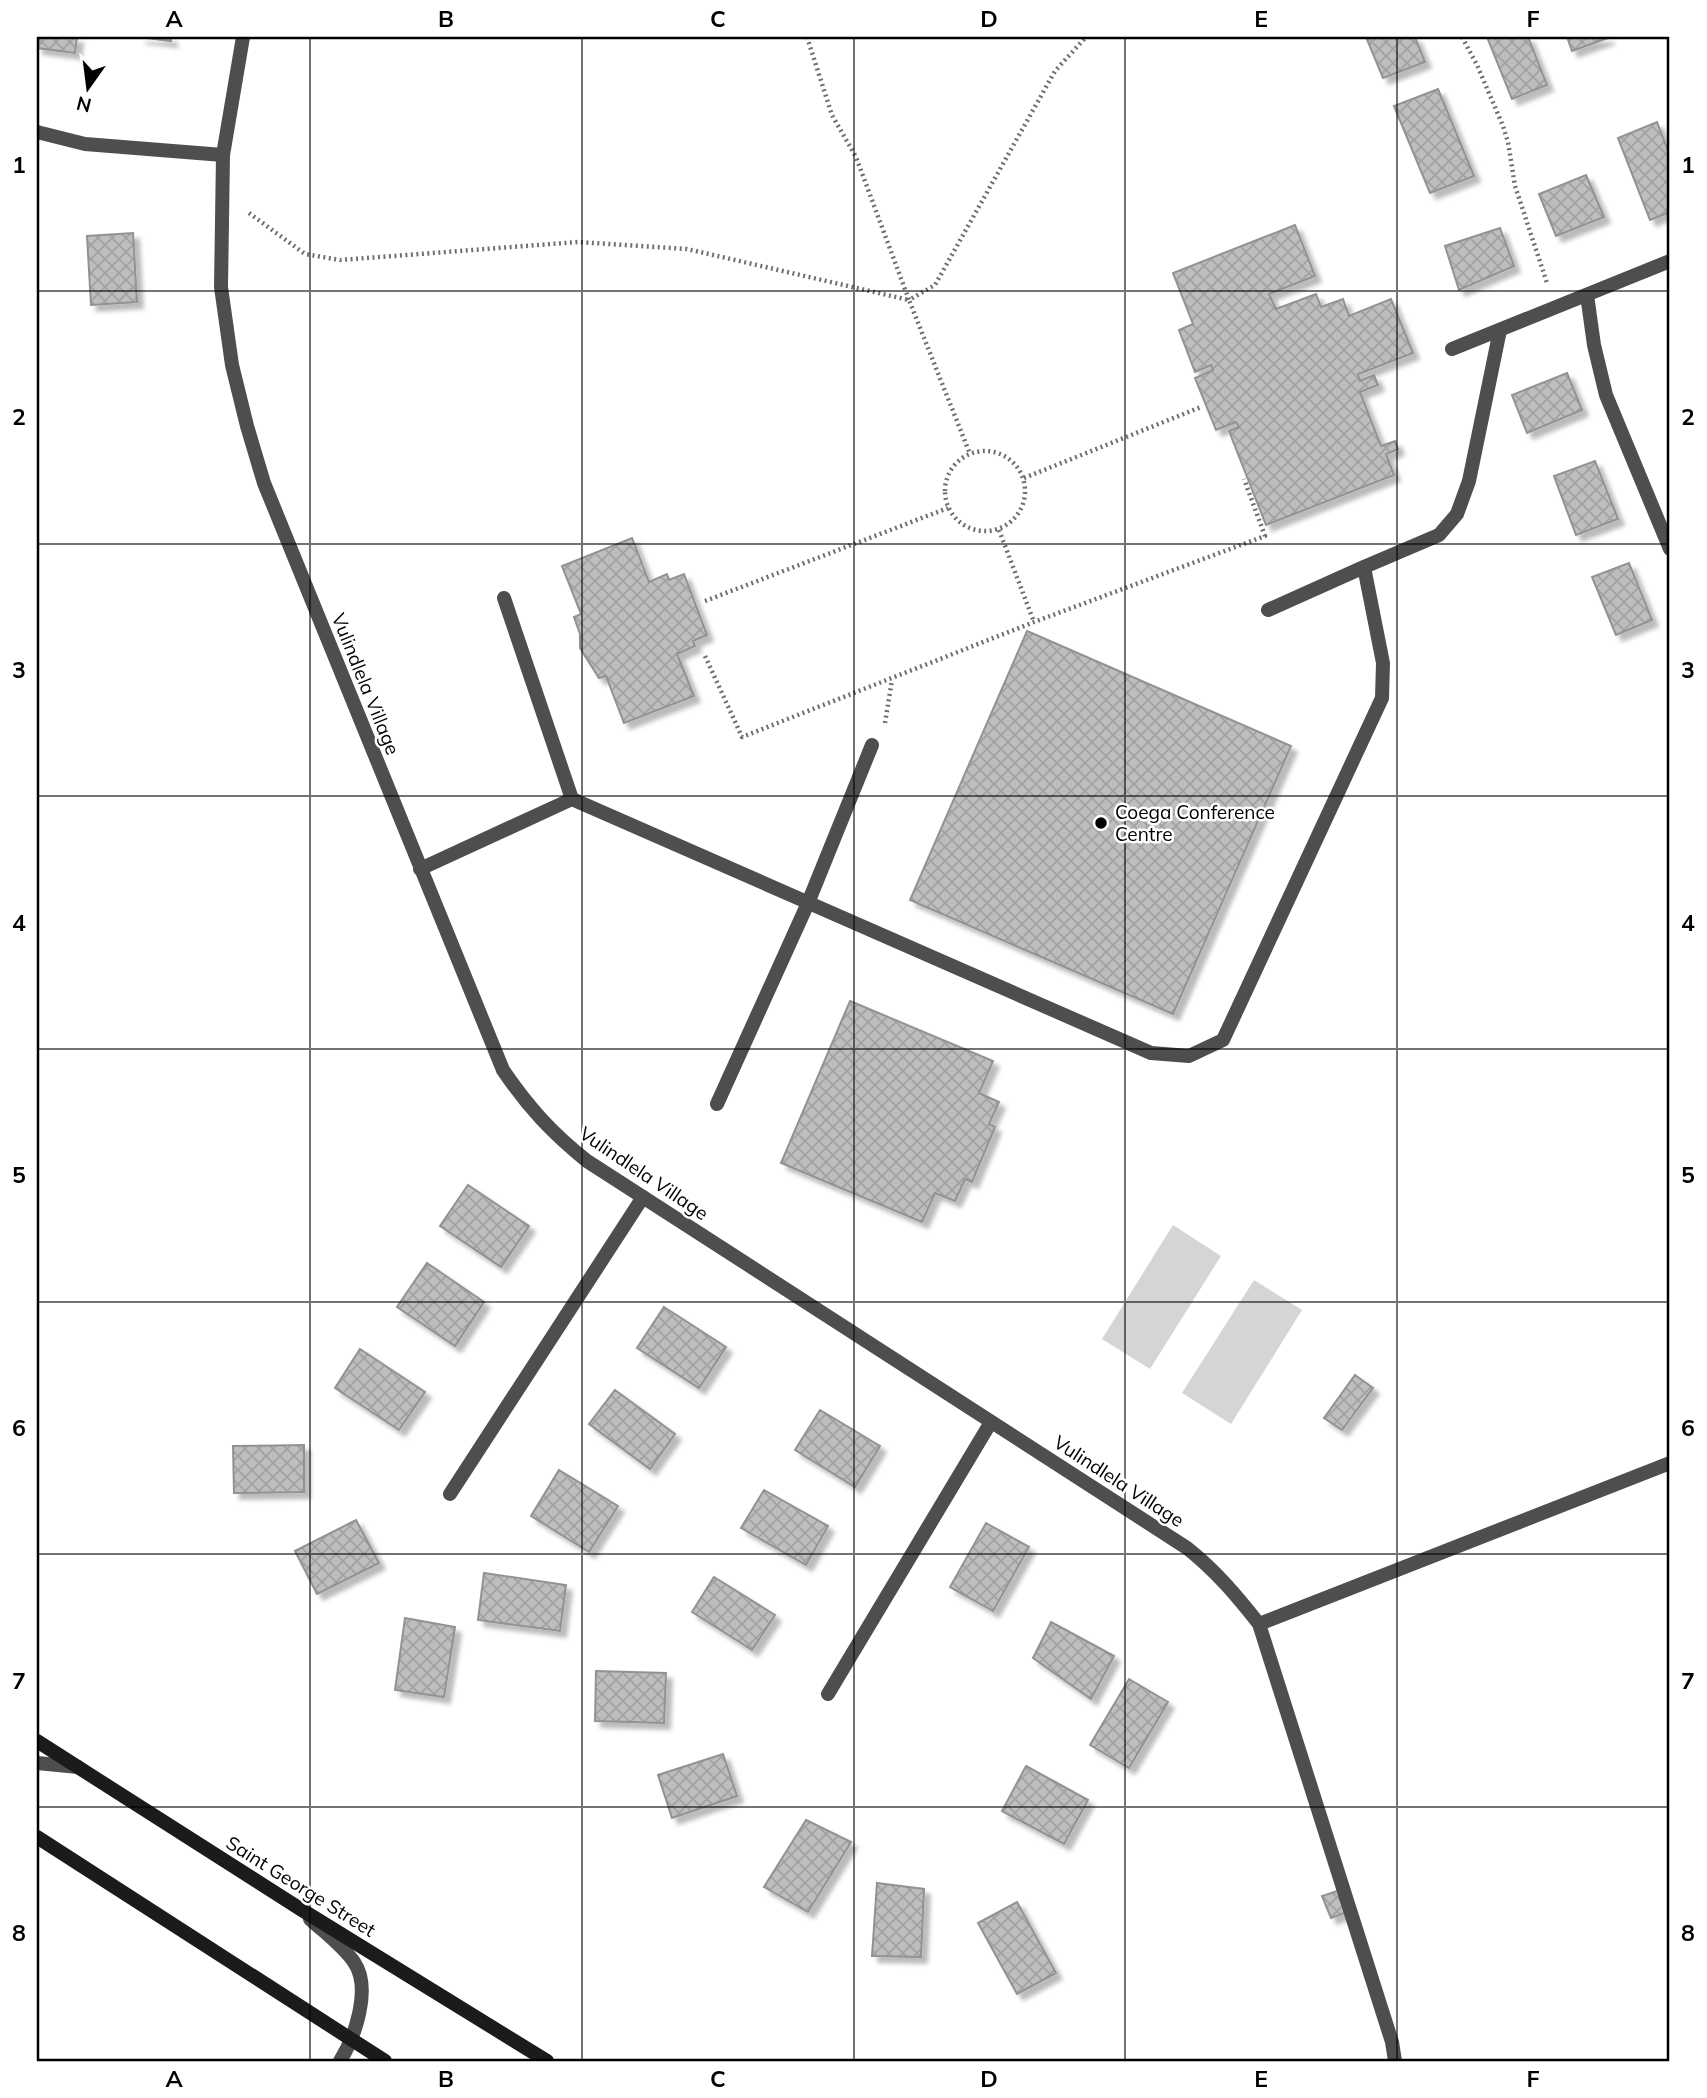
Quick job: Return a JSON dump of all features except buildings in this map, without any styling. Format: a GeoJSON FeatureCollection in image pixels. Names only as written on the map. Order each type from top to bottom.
{"type":"FeatureCollection","features":[{"type":"Feature","properties":{"kind":"main road","name":"Saint George Street"},"geometry":{"type":"LineString","coordinates":[[37,1741],[302,1910],[547,2061]]}},
{"type":"Feature","properties":{"kind":"main road"},"geometry":{"type":"LineString","coordinates":[[37,1837],[385,2061]]}},
{"type":"Feature","properties":{"kind":"street","name":"Vulindlela Village"},"geometry":{"type":"LineString","coordinates":[[243,37],[223,155],[221,286],[232,365],[247,425],[264,483],[503,1070],[528,1106],[555,1135],[587,1161],[1188,1548],[1213,1568],[1259,1624],[1392,2042],[1395,2061]]}},
{"type":"Feature","properties":{"kind":"street"},"geometry":{"type":"LineString","coordinates":[[37,131],[85,144],[223,155]]}},
{"type":"Feature","properties":{"kind":"street"},"geometry":{"type":"LineString","coordinates":[[1452,349],[1670,261]]}},
{"type":"Feature","properties":{"kind":"street"},"geometry":{"type":"LineString","coordinates":[[1587,295],[1596,354],[1606,395],[1667,527],[1670,549]]}},
{"type":"Feature","properties":{"kind":"street"},"geometry":{"type":"LineString","coordinates":[[1268,610],[1439,535],[1457,514],[1469,481],[1500,330]]}},
{"type":"Feature","properties":{"kind":"street"},"geometry":{"type":"LineString","coordinates":[[504,598],[572,799],[1151,1053],[1189,1056],[1223,1040],[1382,698],[1383,663],[1364,567]]}},
{"type":"Feature","properties":{"kind":"street"},"geometry":{"type":"LineString","coordinates":[[717,1104],[808,903],[872,746]]}},
{"type":"Feature","properties":{"kind":"street"},"geometry":{"type":"LineString","coordinates":[[420,869],[572,799]]}},
{"type":"Feature","properties":{"kind":"street"},"geometry":{"type":"LineString","coordinates":[[450,1494],[643,1197]]}},
{"type":"Feature","properties":{"kind":"street"},"geometry":{"type":"LineString","coordinates":[[828,1694],[991,1422]]}},
{"type":"Feature","properties":{"kind":"street"},"geometry":{"type":"LineString","coordinates":[[1259,1624],[1670,1463]]}},
{"type":"Feature","properties":{"kind":"street"},"geometry":{"type":"LineString","coordinates":[[37,1763],[78,1767]]}},
{"type":"Feature","properties":{"kind":"street"},"geometry":{"type":"LineString","coordinates":[[302,1910],[355,1963],[361,1986],[360,2009],[353,2041],[340,2061]]}},
{"type":"Feature","properties":{"kind":"path"},"geometry":{"type":"LineString","coordinates":[[807,37],[832,115],[856,157],[970,454]]}},
{"type":"Feature","properties":{"kind":"path"},"geometry":{"type":"LineString","coordinates":[[222,194],[305,254],[340,260],[578,242],[687,249],[909,300],[935,285],[1055,71],[1086,37]]}},
{"type":"Feature","properties":{"kind":"path"},"geometry":{"type":"LineString","coordinates":[[1462,37],[1478,65],[1503,126],[1516,186],[1555,308]]}},
{"type":"Feature","properties":{"kind":"path"},"geometry":{"type":"LineString","coordinates":[[1024,478],[1201,407]]}},
{"type":"Feature","properties":{"kind":"path"},"geometry":{"type":"LineString","coordinates":[[992,452],[1012,461],[1024,478],[1025,500],[1015,519],[999,530],[979,531],[962,524],[948,508],[945,489],[952,467],[970,454],[992,452]]}},
{"type":"Feature","properties":{"kind":"path"},"geometry":{"type":"LineString","coordinates":[[705,656],[742,737],[1034,622],[1265,536],[1244,479]]}},
{"type":"Feature","properties":{"kind":"path"},"geometry":{"type":"LineString","coordinates":[[705,601],[948,508]]}},
{"type":"Feature","properties":{"kind":"path"},"geometry":{"type":"LineString","coordinates":[[999,530],[1034,622]]}},
{"type":"Feature","properties":{"kind":"path"},"geometry":{"type":"LineString","coordinates":[[872,746],[885,725],[893,679]]}},
{"type":"Feature","properties":{"kind":"shaded area"},"geometry":{"type":"Polygon","coordinates":[[[1173,1225],[1221,1256],[1150,1369],[1102,1339],[1173,1225]]]}},
{"type":"Feature","properties":{"kind":"shaded area"},"geometry":{"type":"Polygon","coordinates":[[[1254,1280],[1302,1310],[1231,1424],[1182,1393],[1254,1280]]]}},
{"type":"Feature","properties":{"kind":"place","name":"Coega Conference Centre"},"geometry":{"type":"Point","coordinates":[1101,823]}}]}
